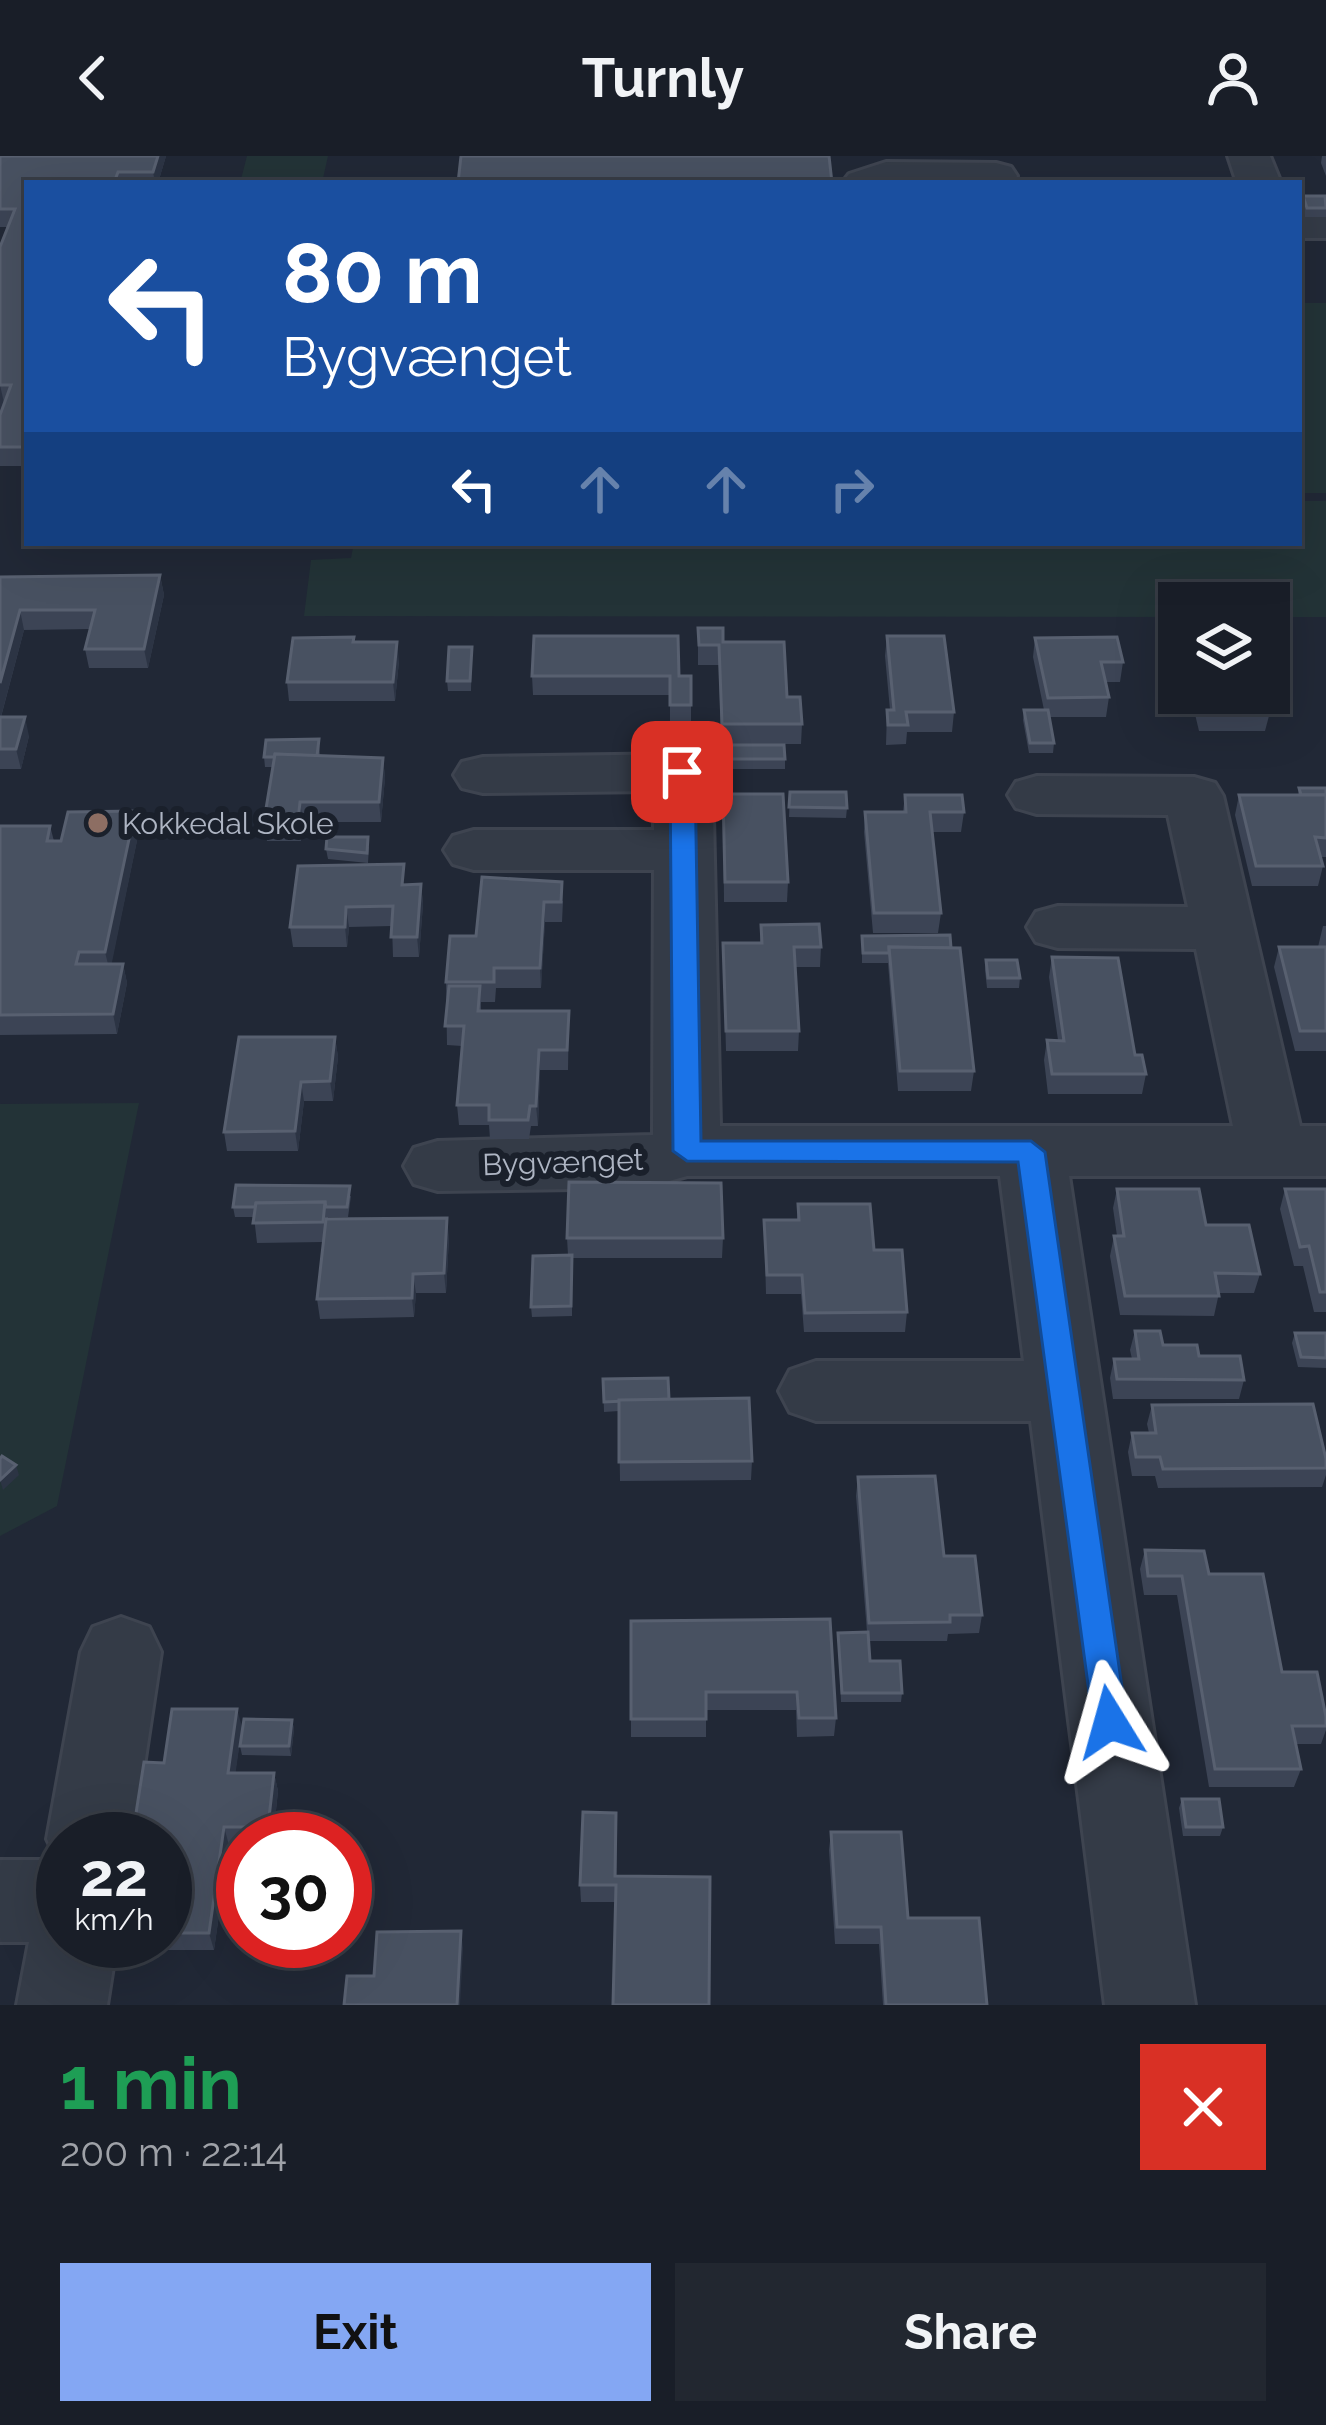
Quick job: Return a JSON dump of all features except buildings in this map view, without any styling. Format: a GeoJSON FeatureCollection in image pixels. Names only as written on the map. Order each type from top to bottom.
{"type":"FeatureCollection","features":[{"type":"Feature","properties":{"kind":"street"},"geometry":{"type":"LineString","coordinates":[[873,180],[994,172]]}},
{"type":"Feature","properties":{"kind":"street","name":"Bygvænget"},"geometry":{"type":"LineString","coordinates":[[483,775],[682,772],[687,1151]]}},
{"type":"Feature","properties":{"kind":"street","name":"Bygvænget"},"geometry":{"type":"LineString","coordinates":[[438,1166],[644,1163],[687,1151],[1299,1151],[1223,928],[1194,796],[1037,795]]}},
{"type":"Feature","properties":{"kind":"street"},"geometry":{"type":"LineString","coordinates":[[474,850],[683,850]]}},
{"type":"Feature","properties":{"kind":"street"},"geometry":{"type":"LineString","coordinates":[[1058,927],[1223,928]]}},
{"type":"Feature","properties":{"kind":"street"},"geometry":{"type":"LineString","coordinates":[[1031,1152],[1150,2005]]}},
{"type":"Feature","properties":{"kind":"street"},"geometry":{"type":"LineString","coordinates":[[816,1391],[1064,1391]]}},
{"type":"Feature","properties":{"kind":"street"},"geometry":{"type":"LineString","coordinates":[[94,1812],[121,1652]]}},
{"type":"Feature","properties":{"kind":"street"},"geometry":{"type":"LineString","coordinates":[[0,1901],[36,1900]]}},
{"type":"Feature","properties":{"kind":"street"},"geometry":{"type":"LineString","coordinates":[[62,2005],[68,1968]]}},
{"type":"Feature","properties":{"kind":"shaded area"},"geometry":{"type":"Polygon","coordinates":[[[247,156],[328,156],[323,180],[241,180],[247,156]]]}},
{"type":"Feature","properties":{"kind":"shaded area"},"geometry":{"type":"Polygon","coordinates":[[[1302,303],[1326,303],[1326,493],[1302,493],[1302,303]]]}},
{"type":"Feature","properties":{"kind":"shaded area"},"geometry":{"type":"Polygon","coordinates":[[[1302,501],[1326,501],[1326,617],[1290,617],[1290,582],[1158,582],[1158,617],[304,616],[311,560],[351,558],[353,546],[1302,546],[1302,501]]]}},
{"type":"Feature","properties":{"kind":"shaded area"},"geometry":{"type":"Polygon","coordinates":[[[139,1103],[57,1506],[0,1536],[0,1104],[139,1103]]]}},
{"type":"Feature","properties":{"kind":"place","name":"Kokkedal Skole"},"geometry":{"type":"Point","coordinates":[98,823]}},
{"type":"Feature","properties":{"kind":"route"},"geometry":{"type":"LineString","coordinates":[[682,772],[687,1151],[1031,1152],[1110,1722]]}}]}
